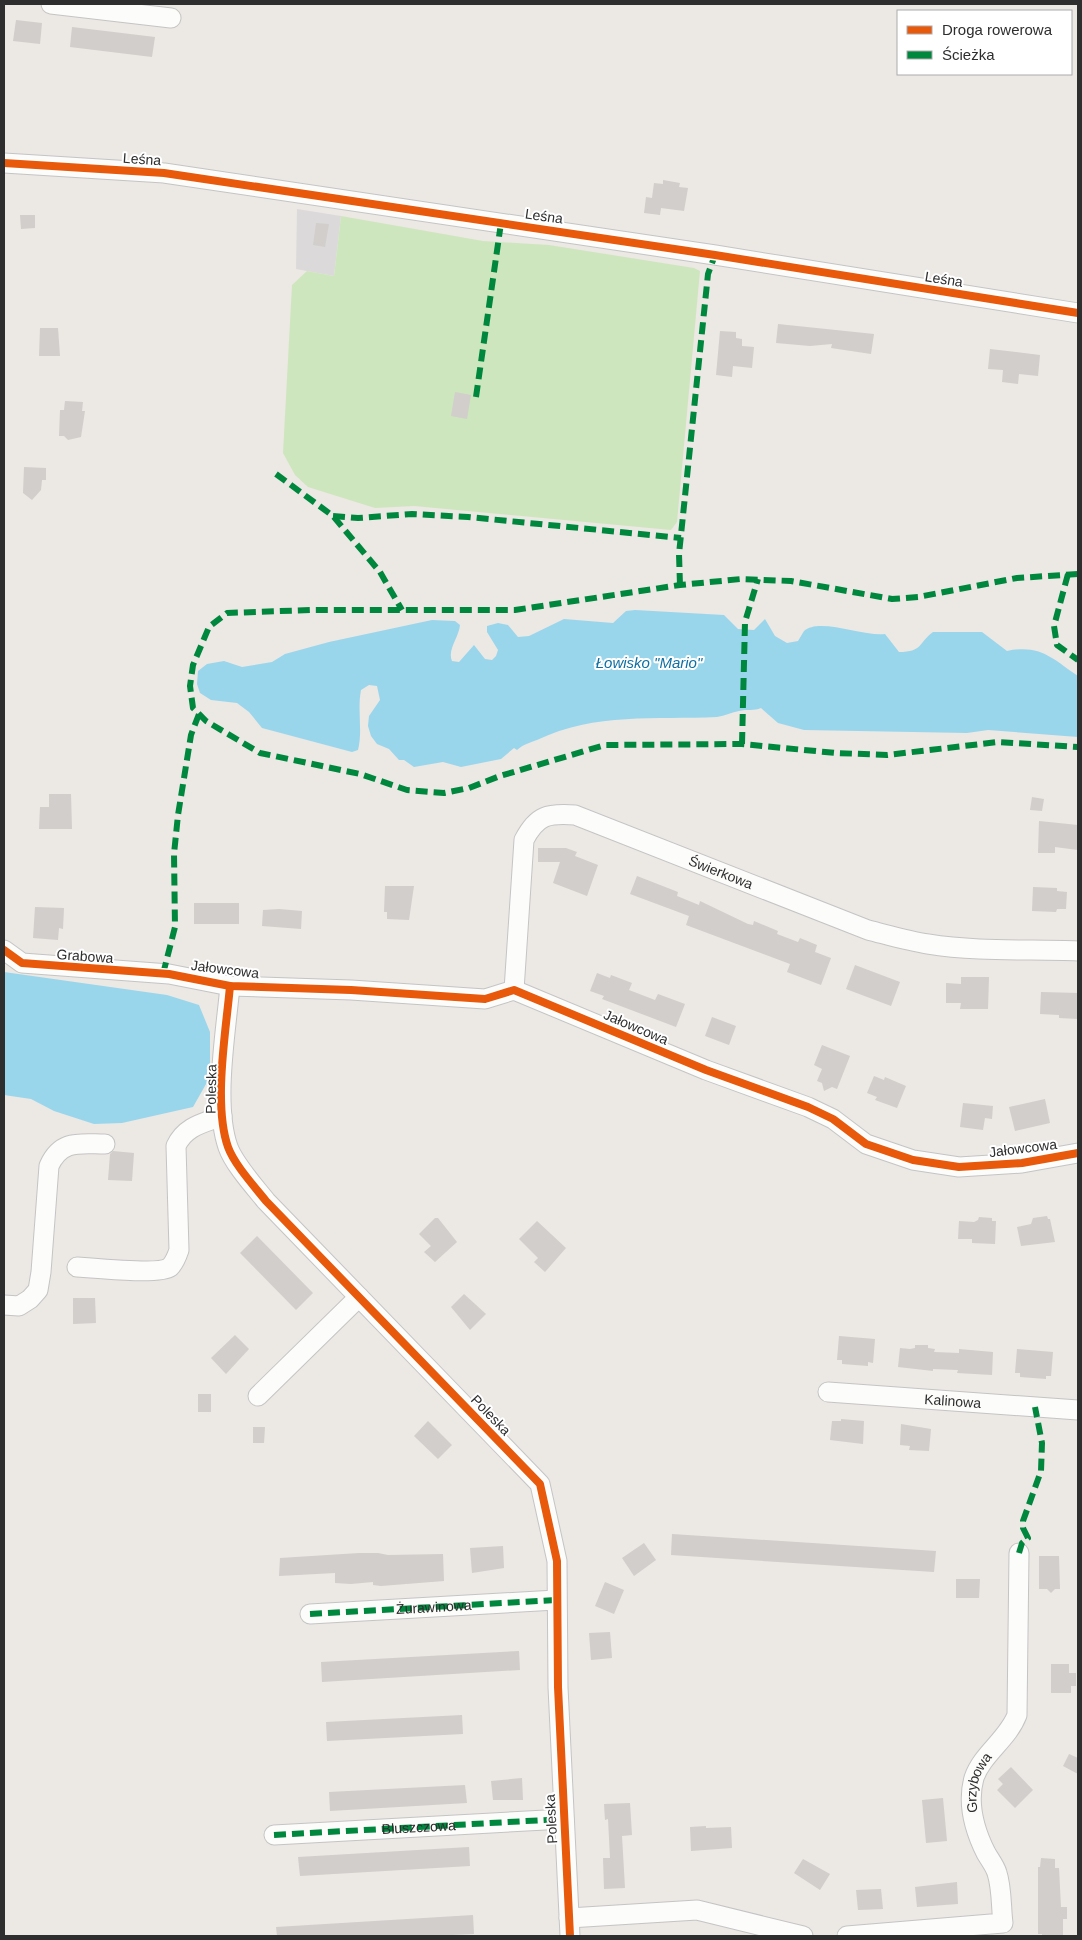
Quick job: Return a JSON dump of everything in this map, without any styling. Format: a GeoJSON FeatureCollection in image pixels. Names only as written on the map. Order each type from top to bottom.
{"type":"FeatureCollection","features":[{"type":"Feature","properties":{"kind":"street"},"geometry":{"type":"LineString","coordinates":[[51,4],[171,18]]}},
{"type":"Feature","properties":{"kind":"street","name":"Leśna"},"geometry":{"type":"LineString","coordinates":[[4,163],[164,172],[715,254],[1078,313]]}},
{"type":"Feature","properties":{"kind":"street","name":"Świerkowa"},"geometry":{"type":"LineString","coordinates":[[514,990],[524,840],[532,825],[545,816],[558,814],[575,815],[868,930],[902,939],[930,945],[1078,951]]}},
{"type":"Feature","properties":{"kind":"street","name":"Grabowa"},"geometry":{"type":"LineString","coordinates":[[4,950],[22,963],[169,974]]}},
{"type":"Feature","properties":{"kind":"street","name":"Jałowcowa"},"geometry":{"type":"LineString","coordinates":[[169,974],[230,986],[351,990],[485,999],[514,990],[706,1070],[808,1107],[833,1119],[866,1144],[913,1160],[959,1167],[1022,1163],[1078,1153]]}},
{"type":"Feature","properties":{"kind":"street","name":"Poleska"},"geometry":{"type":"LineString","coordinates":[[230,986],[223,1070],[222,1116],[228,1148],[266,1201],[540,1484],[556,1545],[556,1600],[564,1819],[570,1927]]}},
{"type":"Feature","properties":{"kind":"street"},"geometry":{"type":"LineString","coordinates":[[77,1267],[147,1271],[164,1270],[170,1267],[176,1260],[179,1250],[176,1146],[181,1135],[188,1129],[222,1116]]}},
{"type":"Feature","properties":{"kind":"street"},"geometry":{"type":"LineString","coordinates":[[4,1305],[19,1306],[30,1299],[38,1290],[49,1166],[54,1155],[74,1144],[105,1144]]}},
{"type":"Feature","properties":{"kind":"street"},"geometry":{"type":"LineString","coordinates":[[258,1396],[359,1297]]}},
{"type":"Feature","properties":{"kind":"street","name":"Kalinowa"},"geometry":{"type":"LineString","coordinates":[[828,1392],[1078,1410]]}},
{"type":"Feature","properties":{"kind":"street","name":"Grzybowa"},"geometry":{"type":"LineString","coordinates":[[847,1936],[1003,1923],[997,1874],[985,1850],[973,1815],[971,1794],[975,1777],[983,1763],[1013,1725],[1017,1715],[1019,1553]]}},
{"type":"Feature","properties":{"kind":"street","name":"Żurawinowa"},"geometry":{"type":"LineString","coordinates":[[310,1614],[556,1600]]}},
{"type":"Feature","properties":{"kind":"street","name":"Bluszczowa"},"geometry":{"type":"LineString","coordinates":[[274,1835],[564,1819]]}},
{"type":"Feature","properties":{"kind":"street"},"geometry":{"type":"LineString","coordinates":[[570,1927],[697,1910],[803,1936]]}},
{"type":"Feature","properties":{"kind":"shaded area"},"geometry":{"type":"Polygon","coordinates":[[[297,209],[341,216],[334,276],[296,269],[297,209]]]}},
{"type":"Feature","properties":{"kind":"green space"},"geometry":{"type":"Polygon","coordinates":[[[341,216],[483,241],[549,245],[694,268],[700,271],[677,522],[671,530],[414,506],[375,508],[308,487],[295,475],[283,453],[292,285],[307,271],[334,276],[341,216]]]}},
{"type":"Feature","properties":{"kind":"water","name":"Łowisko \"Mario\""},"geometry":{"type":"Polygon","coordinates":[[[626,611],[724,615],[738,629],[754,630],[765,619],[775,636],[787,643],[798,641],[804,631],[811,627],[820,626],[885,634],[899,652],[916,649],[933,632],[982,632],[1007,651],[1028,649],[1037,651],[1053,658],[1078,676],[1078,737],[988,730],[967,733],[804,730],[778,723],[761,708],[717,717],[604,721],[559,731],[522,746],[517,750],[514,748],[501,759],[461,767],[443,762],[414,767],[404,760],[399,760],[389,749],[377,744],[371,736],[368,726],[369,716],[380,700],[377,686],[369,685],[361,690],[358,750],[352,752],[262,728],[249,712],[237,703],[211,700],[200,693],[197,684],[198,671],[207,664],[224,661],[242,667],[272,662],[285,654],[329,642],[432,620],[455,621],[460,625],[451,652],[452,661],[459,662],[474,645],[485,659],[492,660],[498,650],[487,632],[487,626],[498,623],[508,625],[518,637],[529,636],[564,619],[613,623],[626,611]]]}},
{"type":"Feature","properties":{"kind":"water"},"geometry":{"type":"Polygon","coordinates":[[[4,972],[167,995],[199,1005],[210,1032],[210,1077],[193,1107],[122,1123],[94,1124],[54,1111],[31,1099],[4,1095],[4,972]]]}},
{"type":"Feature","properties":{"kind":"building"},"geometry":{"type":"Polygon","coordinates":[[[16,20],[42,23],[40,44],[13,41],[16,20]]]}},
{"type":"Feature","properties":{"kind":"building"},"geometry":{"type":"Polygon","coordinates":[[[72,27],[155,37],[152,57],[70,47],[72,27]]]}},
{"type":"Feature","properties":{"kind":"building"},"geometry":{"type":"Polygon","coordinates":[[[663,180],[680,183],[679,187],[688,188],[684,211],[661,208],[660,215],[644,213],[646,197],[652,198],[654,183],[663,184],[663,180]]]}},
{"type":"Feature","properties":{"kind":"building"},"geometry":{"type":"Polygon","coordinates":[[[20,215],[35,215],[35,228],[21,229],[20,215]]]}},
{"type":"Feature","properties":{"kind":"building"},"geometry":{"type":"Polygon","coordinates":[[[316,223],[329,224],[325,247],[313,245],[316,223]]]}},
{"type":"Feature","properties":{"kind":"building"},"geometry":{"type":"Polygon","coordinates":[[[778,324],[874,334],[871,354],[831,348],[832,344],[810,346],[776,343],[778,324]]]}},
{"type":"Feature","properties":{"kind":"building"},"geometry":{"type":"Polygon","coordinates":[[[40,328],[58,328],[60,356],[39,356],[40,328]]]}},
{"type":"Feature","properties":{"kind":"building"},"geometry":{"type":"Polygon","coordinates":[[[720,331],[736,332],[736,338],[742,339],[742,346],[754,347],[752,368],[733,366],[732,377],[716,375],[720,331]]]}},
{"type":"Feature","properties":{"kind":"building"},"geometry":{"type":"Polygon","coordinates":[[[990,349],[1040,355],[1038,376],[1019,374],[1018,384],[1002,382],[1003,370],[988,369],[990,349]]]}},
{"type":"Feature","properties":{"kind":"building"},"geometry":{"type":"Polygon","coordinates":[[[455,392],[471,395],[467,419],[451,416],[455,392]]]}},
{"type":"Feature","properties":{"kind":"building"},"geometry":{"type":"Polygon","coordinates":[[[65,401],[83,402],[82,411],[85,411],[81,437],[68,440],[64,436],[59,436],[60,410],[64,410],[65,401]]]}},
{"type":"Feature","properties":{"kind":"building"},"geometry":{"type":"Polygon","coordinates":[[[24,467],[46,468],[46,480],[42,480],[41,490],[32,500],[23,493],[24,467]]]}},
{"type":"Feature","properties":{"kind":"building"},"geometry":{"type":"Polygon","coordinates":[[[49,794],[71,794],[72,829],[39,829],[40,807],[49,807],[49,794]]]}},
{"type":"Feature","properties":{"kind":"building"},"geometry":{"type":"Polygon","coordinates":[[[1032,797],[1044,799],[1042,811],[1030,810],[1032,797]]]}},
{"type":"Feature","properties":{"kind":"building"},"geometry":{"type":"Polygon","coordinates":[[[1039,821],[1078,825],[1078,850],[1055,847],[1055,853],[1038,853],[1039,821]]]}},
{"type":"Feature","properties":{"kind":"building"},"geometry":{"type":"Polygon","coordinates":[[[538,848],[566,848],[577,852],[575,856],[598,865],[587,896],[553,883],[560,862],[538,862],[538,848]]]}},
{"type":"Feature","properties":{"kind":"building"},"geometry":{"type":"Polygon","coordinates":[[[637,876],[678,892],[677,896],[699,905],[700,901],[748,924],[753,925],[754,921],[778,931],[777,934],[798,942],[800,938],[817,945],[815,952],[831,958],[821,985],[787,972],[790,964],[686,925],[689,916],[630,894],[637,876]]]}},
{"type":"Feature","properties":{"kind":"building"},"geometry":{"type":"Polygon","coordinates":[[[385,886],[414,886],[409,920],[387,919],[387,912],[384,912],[385,886]]]}},
{"type":"Feature","properties":{"kind":"building"},"geometry":{"type":"Polygon","coordinates":[[[1033,887],[1057,888],[1057,891],[1067,892],[1066,909],[1057,909],[1056,912],[1032,911],[1033,887]]]}},
{"type":"Feature","properties":{"kind":"building"},"geometry":{"type":"Polygon","coordinates":[[[194,903],[239,903],[239,924],[194,924],[194,903]]]}},
{"type":"Feature","properties":{"kind":"building"},"geometry":{"type":"Polygon","coordinates":[[[35,907],[64,908],[63,929],[59,928],[58,940],[33,938],[35,907]]]}},
{"type":"Feature","properties":{"kind":"building"},"geometry":{"type":"Polygon","coordinates":[[[263,910],[302,911],[301,929],[262,926],[263,910]]]}},
{"type":"Feature","properties":{"kind":"building"},"geometry":{"type":"Polygon","coordinates":[[[855,965],[900,982],[891,1006],[846,989],[855,965]]]}},
{"type":"Feature","properties":{"kind":"building"},"geometry":{"type":"Polygon","coordinates":[[[597,973],[610,978],[611,975],[632,983],[629,990],[655,1000],[658,994],[685,1004],[676,1027],[602,999],[604,996],[590,991],[597,973]]]}},
{"type":"Feature","properties":{"kind":"building"},"geometry":{"type":"Polygon","coordinates":[[[961,977],[989,977],[988,1009],[960,1009],[961,1003],[946,1003],[946,983],[961,984],[961,977]]]}},
{"type":"Feature","properties":{"kind":"building"},"geometry":{"type":"Polygon","coordinates":[[[1041,992],[1078,993],[1078,1019],[1040,1014],[1041,992]]]}},
{"type":"Feature","properties":{"kind":"building"},"geometry":{"type":"Polygon","coordinates":[[[712,1017],[736,1026],[729,1045],[705,1036],[712,1017]]]}},
{"type":"Feature","properties":{"kind":"building"},"geometry":{"type":"Polygon","coordinates":[[[822,1045],[850,1056],[837,1089],[832,1087],[824,1091],[822,1083],[817,1081],[822,1069],[814,1065],[822,1045]]]}},
{"type":"Feature","properties":{"kind":"building"},"geometry":{"type":"Polygon","coordinates":[[[874,1076],[884,1080],[885,1077],[906,1086],[897,1108],[875,1100],[877,1097],[867,1093],[874,1076]]]}},
{"type":"Feature","properties":{"kind":"building"},"geometry":{"type":"Polygon","coordinates":[[[1045,1099],[1050,1123],[1015,1131],[1009,1107],[1045,1099]]]}},
{"type":"Feature","properties":{"kind":"building"},"geometry":{"type":"Polygon","coordinates":[[[963,1103],[993,1106],[992,1119],[985,1118],[983,1130],[960,1127],[963,1103]]]}},
{"type":"Feature","properties":{"kind":"building"},"geometry":{"type":"Polygon","coordinates":[[[113,1151],[134,1153],[132,1181],[108,1180],[110,1154],[113,1151]]]}},
{"type":"Feature","properties":{"kind":"building"},"geometry":{"type":"Polygon","coordinates":[[[1047,1216],[1050,1219],[1055,1242],[1021,1246],[1017,1227],[1031,1224],[1033,1218],[1047,1216]]]}},
{"type":"Feature","properties":{"kind":"building"},"geometry":{"type":"Polygon","coordinates":[[[979,1217],[992,1218],[992,1221],[996,1221],[995,1244],[972,1243],[972,1239],[958,1239],[959,1221],[974,1222],[979,1217]]]}},
{"type":"Feature","properties":{"kind":"building"},"geometry":{"type":"Polygon","coordinates":[[[435,1218],[438,1218],[457,1242],[435,1262],[424,1252],[431,1246],[419,1234],[435,1218]]]}},
{"type":"Feature","properties":{"kind":"building"},"geometry":{"type":"Polygon","coordinates":[[[537,1221],[566,1248],[545,1272],[534,1262],[538,1258],[519,1239],[537,1221]]]}},
{"type":"Feature","properties":{"kind":"building"},"geometry":{"type":"Polygon","coordinates":[[[257,1236],[313,1293],[296,1310],[240,1253],[257,1236]]]}},
{"type":"Feature","properties":{"kind":"building"},"geometry":{"type":"Polygon","coordinates":[[[464,1294],[486,1314],[470,1330],[451,1307],[464,1294]]]}},
{"type":"Feature","properties":{"kind":"building"},"geometry":{"type":"Polygon","coordinates":[[[73,1298],[95,1298],[96,1323],[73,1324],[73,1298]]]}},
{"type":"Feature","properties":{"kind":"building"},"geometry":{"type":"Polygon","coordinates":[[[235,1335],[249,1349],[226,1374],[211,1358],[235,1335]]]}},
{"type":"Feature","properties":{"kind":"building"},"geometry":{"type":"Polygon","coordinates":[[[839,1336],[875,1339],[873,1363],[868,1362],[868,1366],[842,1364],[842,1360],[837,1360],[839,1336]]]}},
{"type":"Feature","properties":{"kind":"building"},"geometry":{"type":"Polygon","coordinates":[[[915,1345],[928,1345],[928,1348],[935,1349],[934,1352],[959,1353],[959,1349],[993,1352],[992,1375],[957,1373],[958,1370],[933,1369],[933,1371],[898,1367],[900,1348],[915,1348],[915,1345]]]}},
{"type":"Feature","properties":{"kind":"building"},"geometry":{"type":"Polygon","coordinates":[[[1017,1349],[1053,1352],[1051,1376],[1046,1376],[1046,1379],[1020,1377],[1020,1373],[1015,1373],[1017,1349]]]}},
{"type":"Feature","properties":{"kind":"building"},"geometry":{"type":"Polygon","coordinates":[[[198,1394],[211,1394],[211,1412],[198,1412],[198,1394]]]}},
{"type":"Feature","properties":{"kind":"building"},"geometry":{"type":"Polygon","coordinates":[[[841,1419],[864,1421],[863,1444],[830,1440],[832,1421],[841,1421],[841,1419]]]}},
{"type":"Feature","properties":{"kind":"building"},"geometry":{"type":"Polygon","coordinates":[[[428,1421],[452,1445],[438,1459],[414,1436],[428,1421]]]}},
{"type":"Feature","properties":{"kind":"building"},"geometry":{"type":"Polygon","coordinates":[[[901,1424],[931,1429],[929,1451],[909,1450],[910,1446],[900,1445],[901,1424]]]}},
{"type":"Feature","properties":{"kind":"building"},"geometry":{"type":"Polygon","coordinates":[[[253,1427],[265,1427],[264,1443],[253,1443],[253,1427]]]}},
{"type":"Feature","properties":{"kind":"building"},"geometry":{"type":"Polygon","coordinates":[[[672,1534],[936,1551],[934,1572],[671,1555],[672,1534]]]}},
{"type":"Feature","properties":{"kind":"building"},"geometry":{"type":"Polygon","coordinates":[[[644,1543],[656,1560],[634,1576],[622,1558],[644,1543]]]}},
{"type":"Feature","properties":{"kind":"building"},"geometry":{"type":"Polygon","coordinates":[[[503,1546],[504,1568],[472,1573],[470,1548],[503,1546]]]}},
{"type":"Feature","properties":{"kind":"building"},"geometry":{"type":"Polygon","coordinates":[[[359,1553],[388,1555],[443,1554],[444,1581],[381,1586],[373,1585],[373,1582],[335,1583],[335,1573],[279,1576],[280,1558],[359,1553]]]}},
{"type":"Feature","properties":{"kind":"building"},"geometry":{"type":"Polygon","coordinates":[[[1039,1556],[1059,1556],[1060,1589],[1055,1589],[1051,1593],[1047,1589],[1039,1589],[1039,1556]]]}},
{"type":"Feature","properties":{"kind":"building"},"geometry":{"type":"Polygon","coordinates":[[[956,1579],[980,1579],[979,1598],[956,1598],[956,1579]]]}},
{"type":"Feature","properties":{"kind":"building"},"geometry":{"type":"Polygon","coordinates":[[[605,1582],[624,1590],[614,1614],[595,1606],[605,1582]]]}},
{"type":"Feature","properties":{"kind":"building"},"geometry":{"type":"Polygon","coordinates":[[[610,1632],[612,1658],[591,1660],[589,1633],[610,1632]]]}},
{"type":"Feature","properties":{"kind":"building"},"geometry":{"type":"Polygon","coordinates":[[[519,1651],[520,1670],[322,1682],[321,1662],[519,1651]]]}},
{"type":"Feature","properties":{"kind":"building"},"geometry":{"type":"Polygon","coordinates":[[[1051,1664],[1069,1664],[1069,1673],[1076,1673],[1076,1686],[1071,1686],[1071,1693],[1051,1693],[1051,1664]]]}},
{"type":"Feature","properties":{"kind":"building"},"geometry":{"type":"Polygon","coordinates":[[[462,1715],[463,1734],[327,1741],[326,1722],[462,1715]]]}},
{"type":"Feature","properties":{"kind":"building"},"geometry":{"type":"Polygon","coordinates":[[[1069,1754],[1078,1758],[1078,1774],[1063,1766],[1069,1754]]]}},
{"type":"Feature","properties":{"kind":"building"},"geometry":{"type":"Polygon","coordinates":[[[1011,1767],[1033,1790],[1015,1808],[997,1790],[1003,1784],[998,1779],[1011,1767]]]}},
{"type":"Feature","properties":{"kind":"building"},"geometry":{"type":"Polygon","coordinates":[[[522,1778],[523,1800],[493,1800],[491,1781],[522,1778]]]}},
{"type":"Feature","properties":{"kind":"building"},"geometry":{"type":"Polygon","coordinates":[[[465,1785],[467,1803],[330,1811],[329,1792],[465,1785]]]}},
{"type":"Feature","properties":{"kind":"building"},"geometry":{"type":"Polygon","coordinates":[[[943,1798],[947,1841],[926,1843],[922,1800],[943,1798]]]}},
{"type":"Feature","properties":{"kind":"building"},"geometry":{"type":"Polygon","coordinates":[[[630,1803],[632,1835],[622,1836],[625,1888],[604,1889],[603,1858],[610,1858],[608,1819],[605,1820],[604,1804],[630,1803]]]}},
{"type":"Feature","properties":{"kind":"building"},"geometry":{"type":"Polygon","coordinates":[[[706,1826],[706,1828],[731,1827],[732,1848],[691,1851],[690,1827],[706,1826]]]}},
{"type":"Feature","properties":{"kind":"building"},"geometry":{"type":"Polygon","coordinates":[[[469,1847],[470,1866],[300,1876],[298,1857],[469,1847]]]}},
{"type":"Feature","properties":{"kind":"building"},"geometry":{"type":"Polygon","coordinates":[[[1041,1858],[1055,1859],[1055,1868],[1059,1868],[1061,1907],[1067,1907],[1067,1919],[1063,1919],[1063,1936],[1042,1936],[1042,1934],[1038,1934],[1038,1867],[1040,1867],[1041,1858]]]}},
{"type":"Feature","properties":{"kind":"building"},"geometry":{"type":"Polygon","coordinates":[[[803,1859],[830,1874],[820,1890],[794,1873],[803,1859]]]}},
{"type":"Feature","properties":{"kind":"building"},"geometry":{"type":"Polygon","coordinates":[[[957,1882],[958,1904],[917,1907],[915,1887],[957,1882]]]}},
{"type":"Feature","properties":{"kind":"building"},"geometry":{"type":"Polygon","coordinates":[[[881,1889],[883,1909],[858,1910],[856,1890],[881,1889]]]}},
{"type":"Feature","properties":{"kind":"building"},"geometry":{"type":"Polygon","coordinates":[[[473,1915],[474,1934],[431,1936],[277,1936],[276,1927],[473,1915]]]}},
{"type":"Feature","properties":{"kind":"marked path"},"geometry":{"type":"LineString","coordinates":[[476,397],[501,223]]}},
{"type":"Feature","properties":{"kind":"marked path"},"geometry":{"type":"LineString","coordinates":[[680,585],[679,554],[708,274],[715,255]]}},
{"type":"Feature","properties":{"kind":"marked path"},"geometry":{"type":"LineString","coordinates":[[276,474],[333,516],[380,572],[402,610]]}},
{"type":"Feature","properties":{"kind":"marked path"},"geometry":{"type":"LineString","coordinates":[[333,516],[358,518],[412,514],[468,517],[681,538]]}},
{"type":"Feature","properties":{"kind":"marked path"},"geometry":{"type":"LineString","coordinates":[[1068,574],[1054,626],[1057,645],[1078,660]]}},
{"type":"Feature","properties":{"kind":"marked path"},"geometry":{"type":"LineString","coordinates":[[1078,574],[1017,578],[918,597],[892,599],[791,581],[741,579],[680,585],[515,610],[311,610],[227,613],[209,627],[193,665],[190,686],[193,708],[206,721],[260,753],[360,774],[407,790],[444,793],[469,788],[500,776],[605,745],[742,744],[836,753],[887,755],[998,742],[1078,747]]}},
{"type":"Feature","properties":{"kind":"marked path"},"geometry":{"type":"LineString","coordinates":[[742,744],[745,622],[758,579]]}},
{"type":"Feature","properties":{"kind":"marked path"},"geometry":{"type":"LineString","coordinates":[[163,974],[175,927],[174,854],[178,815],[191,735],[199,714]]}},
{"type":"Feature","properties":{"kind":"marked path"},"geometry":{"type":"LineString","coordinates":[[1019,1553],[1022,1543],[1028,1538],[1023,1528],[1023,1521],[1041,1471],[1042,1443],[1035,1407]]}},
{"type":"Feature","properties":{"kind":"marked path"},"geometry":{"type":"LineString","coordinates":[[310,1614],[556,1600]]}},
{"type":"Feature","properties":{"kind":"marked path"},"geometry":{"type":"LineString","coordinates":[[274,1835],[564,1819]]}},
{"type":"Feature","properties":{"kind":"cycle path"},"geometry":{"type":"LineString","coordinates":[[4,163],[164,173],[715,255],[1078,313]]}},
{"type":"Feature","properties":{"kind":"cycle path"},"geometry":{"type":"LineString","coordinates":[[4,950],[22,963],[169,974],[230,986],[351,990],[485,999],[514,990],[706,1070],[808,1107],[833,1119],[866,1144],[913,1160],[959,1167],[1022,1163],[1078,1153]]}},
{"type":"Feature","properties":{"kind":"cycle path"},"geometry":{"type":"LineString","coordinates":[[230,986],[222,1067],[221,1110],[224,1130],[231,1154],[266,1201],[540,1484],[557,1561],[558,1687],[570,1936]]}}]}
